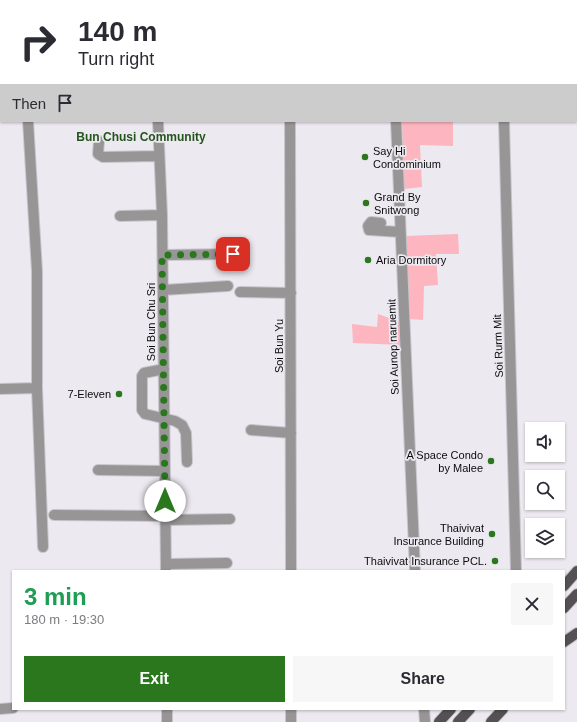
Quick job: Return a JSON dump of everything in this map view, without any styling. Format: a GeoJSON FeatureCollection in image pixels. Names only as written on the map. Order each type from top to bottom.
{"type":"FeatureCollection","features":[{"type":"Feature","properties":{"kind":"main road"},"geometry":{"type":"LineString","coordinates":[[565,585],[577,571]]}},
{"type":"Feature","properties":{"kind":"main road"},"geometry":{"type":"LineString","coordinates":[[565,607],[577,594]]}},
{"type":"Feature","properties":{"kind":"main road"},"geometry":{"type":"LineString","coordinates":[[566,640],[577,628]]}},
{"type":"Feature","properties":{"kind":"main road"},"geometry":{"type":"LineString","coordinates":[[566,640],[577,632]]}},
{"type":"Feature","properties":{"kind":"main road"},"geometry":{"type":"LineString","coordinates":[[439,722],[450,710]]}},
{"type":"Feature","properties":{"kind":"main road"},"geometry":{"type":"LineString","coordinates":[[458,722],[469,710]]}},
{"type":"Feature","properties":{"kind":"main road"},"geometry":{"type":"LineString","coordinates":[[492,722],[502,710]]}},
{"type":"Feature","properties":{"kind":"street"},"geometry":{"type":"LineString","coordinates":[[28,122],[37,270],[37,388],[43,547]]}},
{"type":"Feature","properties":{"kind":"street","name":"Soi Bun Chu Sri"},"geometry":{"type":"LineString","coordinates":[[158,122],[162,215],[166,567]]}},
{"type":"Feature","properties":{"kind":"street","name":"Soi Bun Yu"},"geometry":{"type":"LineString","coordinates":[[290,122],[291,570]]}},
{"type":"Feature","properties":{"kind":"street","name":"Soi Aunop naruemit"},"geometry":{"type":"LineString","coordinates":[[396,122],[415,570]]}},
{"type":"Feature","properties":{"kind":"street","name":"Soi Rurm Mit"},"geometry":{"type":"LineString","coordinates":[[504,122],[516,570]]}},
{"type":"Feature","properties":{"kind":"street"},"geometry":{"type":"LineString","coordinates":[[99,141],[98,154],[102,157],[159,156]]}},
{"type":"Feature","properties":{"kind":"street"},"geometry":{"type":"LineString","coordinates":[[120,216],[162,215]]}},
{"type":"Feature","properties":{"kind":"street"},"geometry":{"type":"LineString","coordinates":[[381,223],[371,222],[368,226],[369,230],[400,232]]}},
{"type":"Feature","properties":{"kind":"street"},"geometry":{"type":"LineString","coordinates":[[162,255],[233,254]]}},
{"type":"Feature","properties":{"kind":"street"},"geometry":{"type":"LineString","coordinates":[[163,290],[228,286]]}},
{"type":"Feature","properties":{"kind":"street"},"geometry":{"type":"LineString","coordinates":[[240,292],[291,293]]}},
{"type":"Feature","properties":{"kind":"street"},"geometry":{"type":"LineString","coordinates":[[164,369],[144,373],[142,376],[142,410],[145,414],[175,421],[182,425],[184,429],[186,462]]}},
{"type":"Feature","properties":{"kind":"street"},"geometry":{"type":"LineString","coordinates":[[0,389],[37,388]]}},
{"type":"Feature","properties":{"kind":"street"},"geometry":{"type":"LineString","coordinates":[[251,430],[291,432]]}},
{"type":"Feature","properties":{"kind":"street"},"geometry":{"type":"LineString","coordinates":[[98,470],[165,471]]}},
{"type":"Feature","properties":{"kind":"street"},"geometry":{"type":"LineString","coordinates":[[54,515],[230,519]]}},
{"type":"Feature","properties":{"kind":"street"},"geometry":{"type":"LineString","coordinates":[[166,567],[227,563]]}},
{"type":"Feature","properties":{"kind":"street"},"geometry":{"type":"LineString","coordinates":[[0,709],[12,708]]}},
{"type":"Feature","properties":{"kind":"street"},"geometry":{"type":"LineString","coordinates":[[167,710],[167,722]]}},
{"type":"Feature","properties":{"kind":"street"},"geometry":{"type":"LineString","coordinates":[[291,710],[291,722]]}},
{"type":"Feature","properties":{"kind":"street"},"geometry":{"type":"LineString","coordinates":[[424,710],[425,722]]}},
{"type":"Feature","properties":{"kind":"shaded area"},"geometry":{"type":"Polygon","coordinates":[[[402,122],[453,122],[453,146],[420,145],[422,187],[404,189],[402,122]]]}},
{"type":"Feature","properties":{"kind":"shaded area"},"geometry":{"type":"Polygon","coordinates":[[[458,234],[459,254],[436,254],[438,285],[424,286],[423,320],[409,319],[405,236],[458,234]]]}},
{"type":"Feature","properties":{"kind":"shaded area"},"geometry":{"type":"Polygon","coordinates":[[[378,314],[400,322],[402,345],[353,343],[352,324],[377,327],[378,314]]]}},
{"type":"Feature","properties":{"kind":"place","name":"Say Hi Condominium"},"geometry":{"type":"Point","coordinates":[365,157]}},
{"type":"Feature","properties":{"kind":"place","name":"Grand By Snitwong"},"geometry":{"type":"Point","coordinates":[366,203]}},
{"type":"Feature","properties":{"kind":"place","name":"Aria Dormitory"},"geometry":{"type":"Point","coordinates":[368,260]}},
{"type":"Feature","properties":{"kind":"place","name":"7-Eleven"},"geometry":{"type":"Point","coordinates":[119,394]}},
{"type":"Feature","properties":{"kind":"place","name":"A Space Condo by Malee"},"geometry":{"type":"Point","coordinates":[491,461]}},
{"type":"Feature","properties":{"kind":"place","name":"Thaivivat Insurance Building"},"geometry":{"type":"Point","coordinates":[492,534]}},
{"type":"Feature","properties":{"kind":"place","name":"Thaivivat Insurance PCL."},"geometry":{"type":"Point","coordinates":[495,561]}},
{"type":"Feature","properties":{"kind":"district","name":"Bun Chusi Community"},"geometry":{"type":"Point","coordinates":[141,137]}},
{"type":"Feature","properties":{"kind":"route"},"geometry":{"type":"LineString","coordinates":[[165,501],[162,255],[233,254]]}}]}
